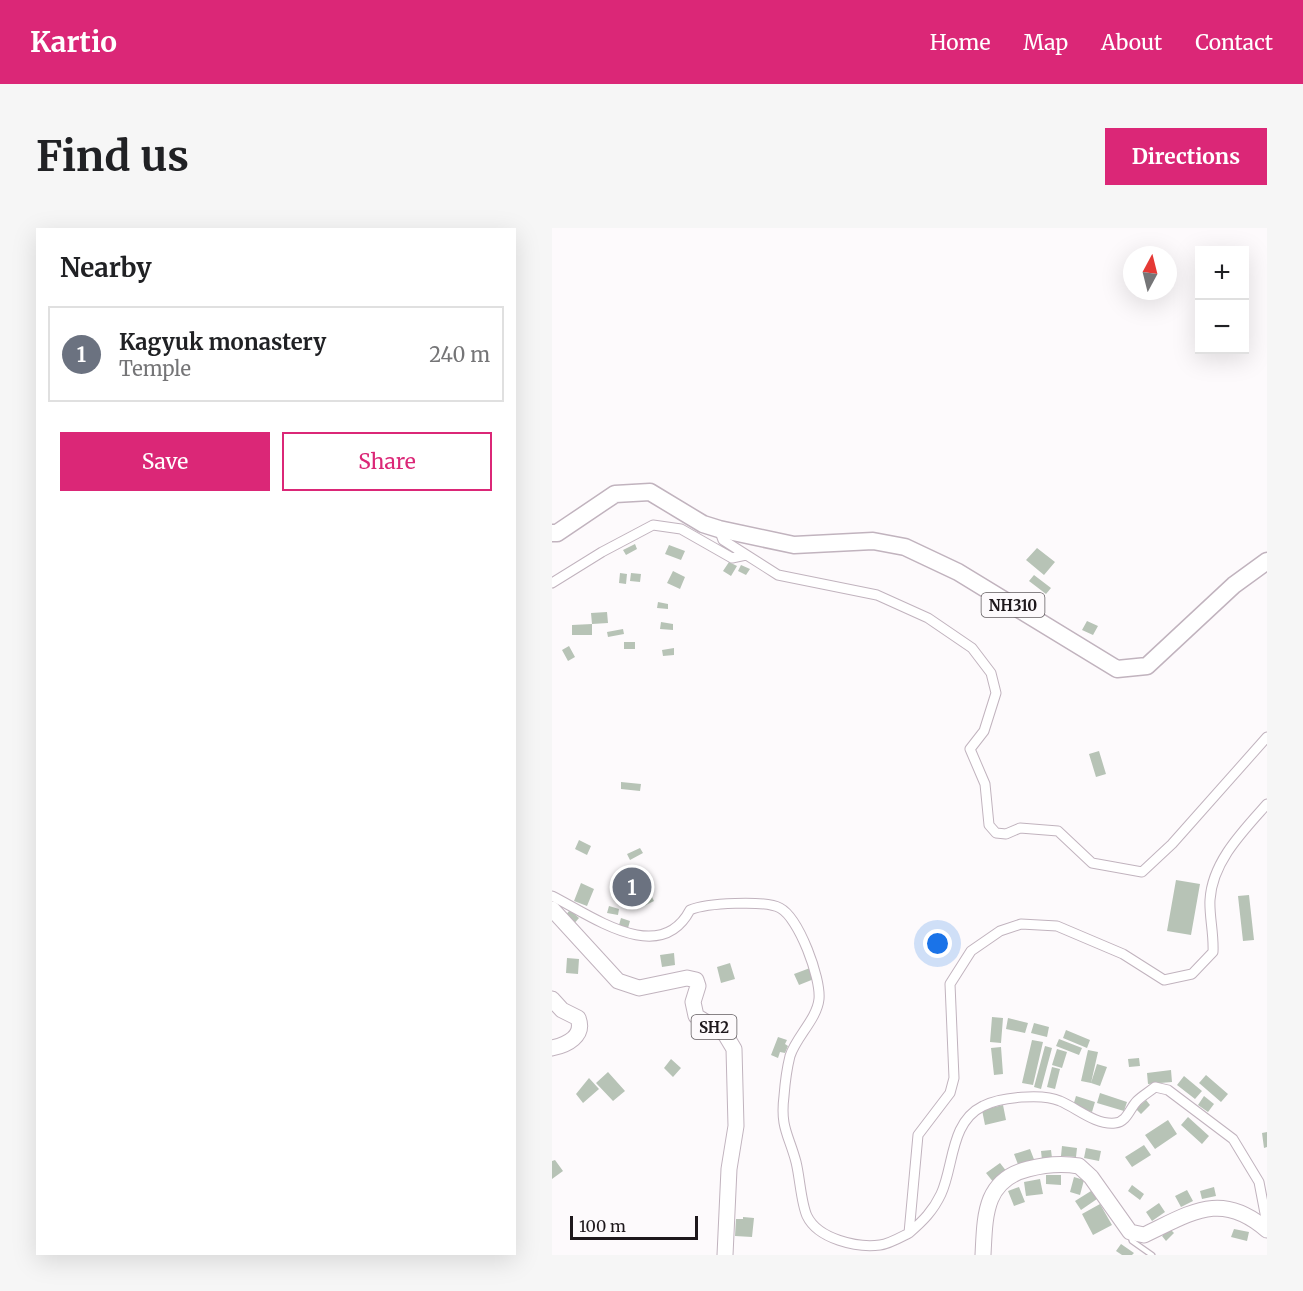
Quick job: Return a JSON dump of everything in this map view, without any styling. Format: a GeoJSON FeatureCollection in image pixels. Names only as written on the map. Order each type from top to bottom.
{"type":"FeatureCollection","features":[{"type":"Feature","properties":{"kind":"highway","name":"NH310"},"geometry":{"type":"LineString","coordinates":[[552,533],[557,534],[615,494],[650,492],[703,524],[719,529],[794,545],[873,541],[905,547],[958,572],[1117,669],[1147,666],[1234,585],[1267,561]]}},
{"type":"Feature","properties":{"kind":"main road","name":"SH2"},"geometry":{"type":"LineString","coordinates":[[552,909],[618,981],[639,988],[687,978],[696,980],[698,986],[693,1002],[696,1016],[725,1034],[735,1049],[736,1126],[729,1169],[725,1255]]}},
{"type":"Feature","properties":{"kind":"main road"},"geometry":{"type":"LineString","coordinates":[[552,999],[562,1010],[578,1018],[581,1025],[579,1034],[564,1046],[552,1048]]}},
{"type":"Feature","properties":{"kind":"main road"},"geometry":{"type":"LineString","coordinates":[[983,1255],[986,1214],[997,1186],[1012,1173],[1046,1164],[1079,1166],[1091,1177],[1130,1232],[1144,1235],[1183,1215],[1220,1206],[1237,1210],[1267,1230]]}},
{"type":"Feature","properties":{"kind":"street"},"geometry":{"type":"LineString","coordinates":[[552,583],[639,530],[653,525],[681,529],[732,558],[746,555]]}},
{"type":"Feature","properties":{"kind":"street"},"geometry":{"type":"LineString","coordinates":[[719,529],[723,540],[778,575],[877,595],[928,618],[972,648],[991,673],[996,693],[984,730],[970,749],[986,784],[989,825],[996,833],[1006,834],[1020,828],[1058,831],[1092,863],[1142,872],[1172,844],[1267,737]]}},
{"type":"Feature","properties":{"kind":"street"},"geometry":{"type":"LineString","coordinates":[[909,1233],[918,1136],[950,1093],[954,1078],[950,984],[971,951],[1000,931],[1021,924],[1057,926],[1123,954],[1164,980],[1192,974],[1213,952],[1214,928],[1210,900],[1217,868],[1267,804]]}},
{"type":"Feature","properties":{"kind":"street"},"geometry":{"type":"LineString","coordinates":[[552,896],[634,935],[656,937],[671,933],[684,922],[690,910],[700,906],[735,903],[780,908],[789,917],[807,949],[816,974],[819,1000],[791,1054],[784,1098],[783,1129],[795,1156],[807,1215],[815,1228],[846,1243],[881,1245],[909,1233],[926,1219],[942,1192],[951,1153],[965,1122],[983,1106],[1041,1096],[1058,1100],[1095,1120],[1115,1123],[1125,1119],[1136,1102],[1155,1087],[1168,1089],[1233,1139],[1259,1182],[1267,1224]]}},
{"type":"Feature","properties":{"kind":"lane"},"geometry":{"type":"LineString","coordinates":[[1130,1232],[1132,1240],[1152,1255]]}},
{"type":"Feature","properties":{"kind":"building"},"geometry":{"type":"Polygon","coordinates":[[[635,544],[637,549],[626,555],[623,550],[635,544]]]}},
{"type":"Feature","properties":{"kind":"building"},"geometry":{"type":"Polygon","coordinates":[[[669,545],[685,551],[681,560],[665,554],[669,545]]]}},
{"type":"Feature","properties":{"kind":"building"},"geometry":{"type":"Polygon","coordinates":[[[1037,548],[1055,562],[1044,575],[1026,560],[1037,548]]]}},
{"type":"Feature","properties":{"kind":"building"},"geometry":{"type":"Polygon","coordinates":[[[729,562],[737,566],[731,576],[723,571],[729,562]]]}},
{"type":"Feature","properties":{"kind":"building"},"geometry":{"type":"Polygon","coordinates":[[[741,565],[750,569],[746,575],[738,571],[741,565]]]}},
{"type":"Feature","properties":{"kind":"building"},"geometry":{"type":"Polygon","coordinates":[[[673,571],[685,577],[680,589],[667,583],[673,571]]]}},
{"type":"Feature","properties":{"kind":"building"},"geometry":{"type":"Polygon","coordinates":[[[620,573],[627,574],[626,584],[619,583],[620,573]]]}},
{"type":"Feature","properties":{"kind":"building"},"geometry":{"type":"Polygon","coordinates":[[[631,573],[641,574],[640,582],[630,581],[631,573]]]}},
{"type":"Feature","properties":{"kind":"building"},"geometry":{"type":"Polygon","coordinates":[[[1034,575],[1051,588],[1046,594],[1029,581],[1034,575]]]}},
{"type":"Feature","properties":{"kind":"building"},"geometry":{"type":"Polygon","coordinates":[[[658,602],[668,604],[668,609],[657,608],[658,602]]]}},
{"type":"Feature","properties":{"kind":"building"},"geometry":{"type":"Polygon","coordinates":[[[607,612],[608,623],[592,624],[591,613],[607,612]]]}},
{"type":"Feature","properties":{"kind":"building"},"geometry":{"type":"Polygon","coordinates":[[[1087,621],[1098,626],[1093,635],[1082,630],[1087,621]]]}},
{"type":"Feature","properties":{"kind":"building"},"geometry":{"type":"Polygon","coordinates":[[[661,622],[673,624],[673,630],[660,629],[661,622]]]}},
{"type":"Feature","properties":{"kind":"building"},"geometry":{"type":"Polygon","coordinates":[[[592,624],[592,635],[572,635],[572,625],[592,624]]]}},
{"type":"Feature","properties":{"kind":"building"},"geometry":{"type":"Polygon","coordinates":[[[623,629],[624,634],[608,637],[607,632],[623,629]]]}},
{"type":"Feature","properties":{"kind":"building"},"geometry":{"type":"Polygon","coordinates":[[[624,642],[635,642],[635,649],[624,649],[624,642]]]}},
{"type":"Feature","properties":{"kind":"building"},"geometry":{"type":"Polygon","coordinates":[[[569,646],[575,657],[568,661],[562,650],[569,646]]]}},
{"type":"Feature","properties":{"kind":"building"},"geometry":{"type":"Polygon","coordinates":[[[674,648],[674,655],[663,656],[662,650],[674,648]]]}},
{"type":"Feature","properties":{"kind":"building"},"geometry":{"type":"Polygon","coordinates":[[[1099,751],[1106,774],[1096,777],[1089,754],[1099,751]]]}},
{"type":"Feature","properties":{"kind":"building"},"geometry":{"type":"Polygon","coordinates":[[[621,782],[641,784],[640,791],[621,789],[621,782]]]}},
{"type":"Feature","properties":{"kind":"building"},"geometry":{"type":"Polygon","coordinates":[[[579,840],[591,846],[587,855],[575,849],[579,840]]]}},
{"type":"Feature","properties":{"kind":"building"},"geometry":{"type":"Polygon","coordinates":[[[640,848],[643,853],[630,860],[627,854],[640,848]]]}},
{"type":"Feature","properties":{"kind":"building"},"geometry":{"type":"Polygon","coordinates":[[[1176,880],[1200,884],[1191,935],[1167,931],[1176,880]]]}},
{"type":"Feature","properties":{"kind":"building"},"geometry":{"type":"Polygon","coordinates":[[[581,883],[594,889],[587,906],[574,901],[581,883]]]}},
{"type":"Feature","properties":{"kind":"building"},"geometry":{"type":"Polygon","coordinates":[[[650,893],[654,901],[640,908],[636,900],[650,893]]]}},
{"type":"Feature","properties":{"kind":"building"},"geometry":{"type":"Polygon","coordinates":[[[1249,895],[1254,940],[1243,941],[1238,896],[1249,895]]]}},
{"type":"Feature","properties":{"kind":"building"},"geometry":{"type":"Polygon","coordinates":[[[609,906],[619,909],[618,915],[607,913],[609,906]]]}},
{"type":"Feature","properties":{"kind":"building"},"geometry":{"type":"Polygon","coordinates":[[[570,910],[579,918],[572,926],[563,918],[570,910]]]}},
{"type":"Feature","properties":{"kind":"building"},"geometry":{"type":"Polygon","coordinates":[[[621,918],[630,921],[628,928],[619,925],[621,918]]]}},
{"type":"Feature","properties":{"kind":"building"},"geometry":{"type":"Polygon","coordinates":[[[674,953],[675,965],[662,967],[660,955],[674,953]]]}},
{"type":"Feature","properties":{"kind":"building"},"geometry":{"type":"Polygon","coordinates":[[[567,958],[579,959],[578,974],[566,973],[567,958]]]}},
{"type":"Feature","properties":{"kind":"building"},"geometry":{"type":"Polygon","coordinates":[[[730,963],[735,979],[721,983],[717,967],[730,963]]]}},
{"type":"Feature","properties":{"kind":"building"},"geometry":{"type":"Polygon","coordinates":[[[810,968],[814,979],[799,985],[794,974],[810,968]]]}},
{"type":"Feature","properties":{"kind":"building"},"geometry":{"type":"Polygon","coordinates":[[[992,1017],[1003,1018],[1001,1043],[990,1042],[992,1017]]]}},
{"type":"Feature","properties":{"kind":"building"},"geometry":{"type":"Polygon","coordinates":[[[1008,1018],[1028,1023],[1025,1033],[1006,1029],[1008,1018]]]}},
{"type":"Feature","properties":{"kind":"building"},"geometry":{"type":"Polygon","coordinates":[[[1034,1023],[1049,1027],[1047,1037],[1031,1033],[1034,1023]]]}},
{"type":"Feature","properties":{"kind":"building"},"geometry":{"type":"Polygon","coordinates":[[[1066,1030],[1090,1040],[1087,1048],[1063,1038],[1066,1030]]]}},
{"type":"Feature","properties":{"kind":"building"},"geometry":{"type":"Polygon","coordinates":[[[778,1037],[787,1040],[785,1044],[788,1046],[785,1053],[780,1052],[778,1058],[771,1055],[778,1037]]]}},
{"type":"Feature","properties":{"kind":"building"},"geometry":{"type":"Polygon","coordinates":[[[1059,1039],[1082,1048],[1079,1055],[1056,1046],[1059,1039]]]}},
{"type":"Feature","properties":{"kind":"building"},"geometry":{"type":"Polygon","coordinates":[[[1032,1040],[1043,1042],[1033,1085],[1022,1083],[1032,1040]]]}},
{"type":"Feature","properties":{"kind":"building"},"geometry":{"type":"Polygon","coordinates":[[[1045,1046],[1052,1048],[1041,1089],[1034,1087],[1045,1046]]]}},
{"type":"Feature","properties":{"kind":"building"},"geometry":{"type":"Polygon","coordinates":[[[1001,1047],[1003,1074],[994,1075],[991,1048],[1001,1047]]]}},
{"type":"Feature","properties":{"kind":"building"},"geometry":{"type":"Polygon","coordinates":[[[1057,1049],[1067,1052],[1062,1068],[1052,1065],[1057,1049]]]}},
{"type":"Feature","properties":{"kind":"building"},"geometry":{"type":"Polygon","coordinates":[[[1088,1050],[1098,1052],[1091,1083],[1081,1081],[1088,1050]]]}},
{"type":"Feature","properties":{"kind":"building"},"geometry":{"type":"Polygon","coordinates":[[[1139,1058],[1140,1066],[1129,1067],[1128,1059],[1139,1058]]]}},
{"type":"Feature","properties":{"kind":"building"},"geometry":{"type":"Polygon","coordinates":[[[671,1059],[681,1068],[673,1077],[664,1068],[671,1059]]]}},
{"type":"Feature","properties":{"kind":"building"},"geometry":{"type":"Polygon","coordinates":[[[1097,1064],[1107,1067],[1100,1086],[1091,1083],[1097,1064]]]}},
{"type":"Feature","properties":{"kind":"building"},"geometry":{"type":"Polygon","coordinates":[[[1052,1067],[1060,1069],[1055,1089],[1047,1087],[1052,1067]]]}},
{"type":"Feature","properties":{"kind":"building"},"geometry":{"type":"Polygon","coordinates":[[[1171,1070],[1172,1082],[1148,1084],[1147,1073],[1171,1070]]]}},
{"type":"Feature","properties":{"kind":"building"},"geometry":{"type":"Polygon","coordinates":[[[608,1072],[625,1091],[613,1101],[596,1083],[608,1072]]]}},
{"type":"Feature","properties":{"kind":"building"},"geometry":{"type":"Polygon","coordinates":[[[1206,1075],[1228,1094],[1221,1102],[1199,1083],[1206,1075]]]}},
{"type":"Feature","properties":{"kind":"building"},"geometry":{"type":"Polygon","coordinates":[[[1184,1076],[1202,1091],[1195,1099],[1177,1085],[1184,1076]]]}},
{"type":"Feature","properties":{"kind":"building"},"geometry":{"type":"Polygon","coordinates":[[[589,1078],[599,1089],[583,1103],[576,1094],[589,1078]]]}},
{"type":"Feature","properties":{"kind":"building"},"geometry":{"type":"Polygon","coordinates":[[[1100,1093],[1127,1102],[1124,1111],[1097,1103],[1100,1093]]]}},
{"type":"Feature","properties":{"kind":"building"},"geometry":{"type":"Polygon","coordinates":[[[1076,1096],[1095,1102],[1092,1112],[1073,1106],[1076,1096]]]}},
{"type":"Feature","properties":{"kind":"building"},"geometry":{"type":"Polygon","coordinates":[[[1204,1096],[1214,1104],[1208,1112],[1198,1105],[1204,1096]]]}},
{"type":"Feature","properties":{"kind":"building"},"geometry":{"type":"Polygon","coordinates":[[[1146,1100],[1150,1105],[1141,1114],[1136,1109],[1146,1100]]]}},
{"type":"Feature","properties":{"kind":"building"},"geometry":{"type":"Polygon","coordinates":[[[1003,1105],[1006,1120],[985,1125],[982,1110],[1003,1105]]]}},
{"type":"Feature","properties":{"kind":"building"},"geometry":{"type":"Polygon","coordinates":[[[1188,1117],[1209,1136],[1202,1144],[1181,1125],[1188,1117]]]}},
{"type":"Feature","properties":{"kind":"building"},"geometry":{"type":"Polygon","coordinates":[[[1168,1120],[1177,1134],[1155,1149],[1145,1135],[1168,1120]]]}},
{"type":"Feature","properties":{"kind":"building"},"geometry":{"type":"Polygon","coordinates":[[[1267,1132],[1267,1147],[1264,1148],[1262,1133],[1267,1132]]]}},
{"type":"Feature","properties":{"kind":"building"},"geometry":{"type":"Polygon","coordinates":[[[1144,1145],[1151,1155],[1132,1167],[1125,1157],[1144,1145]]]}},
{"type":"Feature","properties":{"kind":"building"},"geometry":{"type":"Polygon","coordinates":[[[1062,1146],[1077,1148],[1076,1157],[1061,1156],[1062,1146]]]}},
{"type":"Feature","properties":{"kind":"building"},"geometry":{"type":"Polygon","coordinates":[[[1086,1148],[1101,1151],[1099,1161],[1084,1158],[1086,1148]]]}},
{"type":"Feature","properties":{"kind":"building"},"geometry":{"type":"Polygon","coordinates":[[[1030,1149],[1035,1162],[1019,1167],[1014,1154],[1030,1149]]]}},
{"type":"Feature","properties":{"kind":"building"},"geometry":{"type":"Polygon","coordinates":[[[1051,1150],[1052,1158],[1042,1160],[1041,1151],[1051,1150]]]}},
{"type":"Feature","properties":{"kind":"building"},"geometry":{"type":"Polygon","coordinates":[[[555,1160],[563,1171],[552,1179],[552,1161],[555,1160]]]}},
{"type":"Feature","properties":{"kind":"building"},"geometry":{"type":"Polygon","coordinates":[[[1000,1163],[1007,1172],[994,1183],[986,1173],[1000,1163]]]}},
{"type":"Feature","properties":{"kind":"building"},"geometry":{"type":"Polygon","coordinates":[[[1046,1175],[1061,1175],[1061,1185],[1046,1184],[1046,1175]]]}},
{"type":"Feature","properties":{"kind":"building"},"geometry":{"type":"Polygon","coordinates":[[[1074,1177],[1084,1180],[1080,1195],[1070,1192],[1074,1177]]]}},
{"type":"Feature","properties":{"kind":"building"},"geometry":{"type":"Polygon","coordinates":[[[1040,1179],[1043,1194],[1026,1196],[1024,1182],[1040,1179]]]}},
{"type":"Feature","properties":{"kind":"building"},"geometry":{"type":"Polygon","coordinates":[[[1132,1185],[1144,1194],[1140,1200],[1128,1191],[1132,1185]]]}},
{"type":"Feature","properties":{"kind":"building"},"geometry":{"type":"Polygon","coordinates":[[[1019,1187],[1025,1202],[1014,1206],[1008,1191],[1019,1187]]]}},
{"type":"Feature","properties":{"kind":"building"},"geometry":{"type":"Polygon","coordinates":[[[1214,1187],[1216,1196],[1202,1199],[1200,1191],[1214,1187]]]}},
{"type":"Feature","properties":{"kind":"building"},"geometry":{"type":"Polygon","coordinates":[[[1187,1190],[1193,1201],[1181,1207],[1175,1196],[1187,1190]]]}},
{"type":"Feature","properties":{"kind":"building"},"geometry":{"type":"Polygon","coordinates":[[[1091,1191],[1097,1199],[1081,1210],[1075,1201],[1091,1191]]]}},
{"type":"Feature","properties":{"kind":"building"},"geometry":{"type":"Polygon","coordinates":[[[1159,1203],[1165,1212],[1152,1221],[1146,1212],[1159,1203]]]}},
{"type":"Feature","properties":{"kind":"building"},"geometry":{"type":"Polygon","coordinates":[[[1100,1204],[1112,1225],[1093,1235],[1082,1214],[1100,1204]]]}},
{"type":"Feature","properties":{"kind":"building"},"geometry":{"type":"Polygon","coordinates":[[[743,1217],[754,1218],[752,1237],[735,1236],[736,1219],[743,1219],[743,1217]]]}},
{"type":"Feature","properties":{"kind":"building"},"geometry":{"type":"Polygon","coordinates":[[[1170,1229],[1174,1233],[1166,1241],[1162,1236],[1170,1229]]]}},
{"type":"Feature","properties":{"kind":"building"},"geometry":{"type":"Polygon","coordinates":[[[1234,1229],[1249,1232],[1247,1241],[1231,1237],[1234,1229]]]}},
{"type":"Feature","properties":{"kind":"building"},"geometry":{"type":"Polygon","coordinates":[[[1121,1244],[1134,1253],[1122,1255],[1116,1251],[1121,1244]]]}},
{"type":"Feature","properties":{"kind":"place","name":"Kagyuk monastery"},"geometry":{"type":"Point","coordinates":[632,887]}}]}
